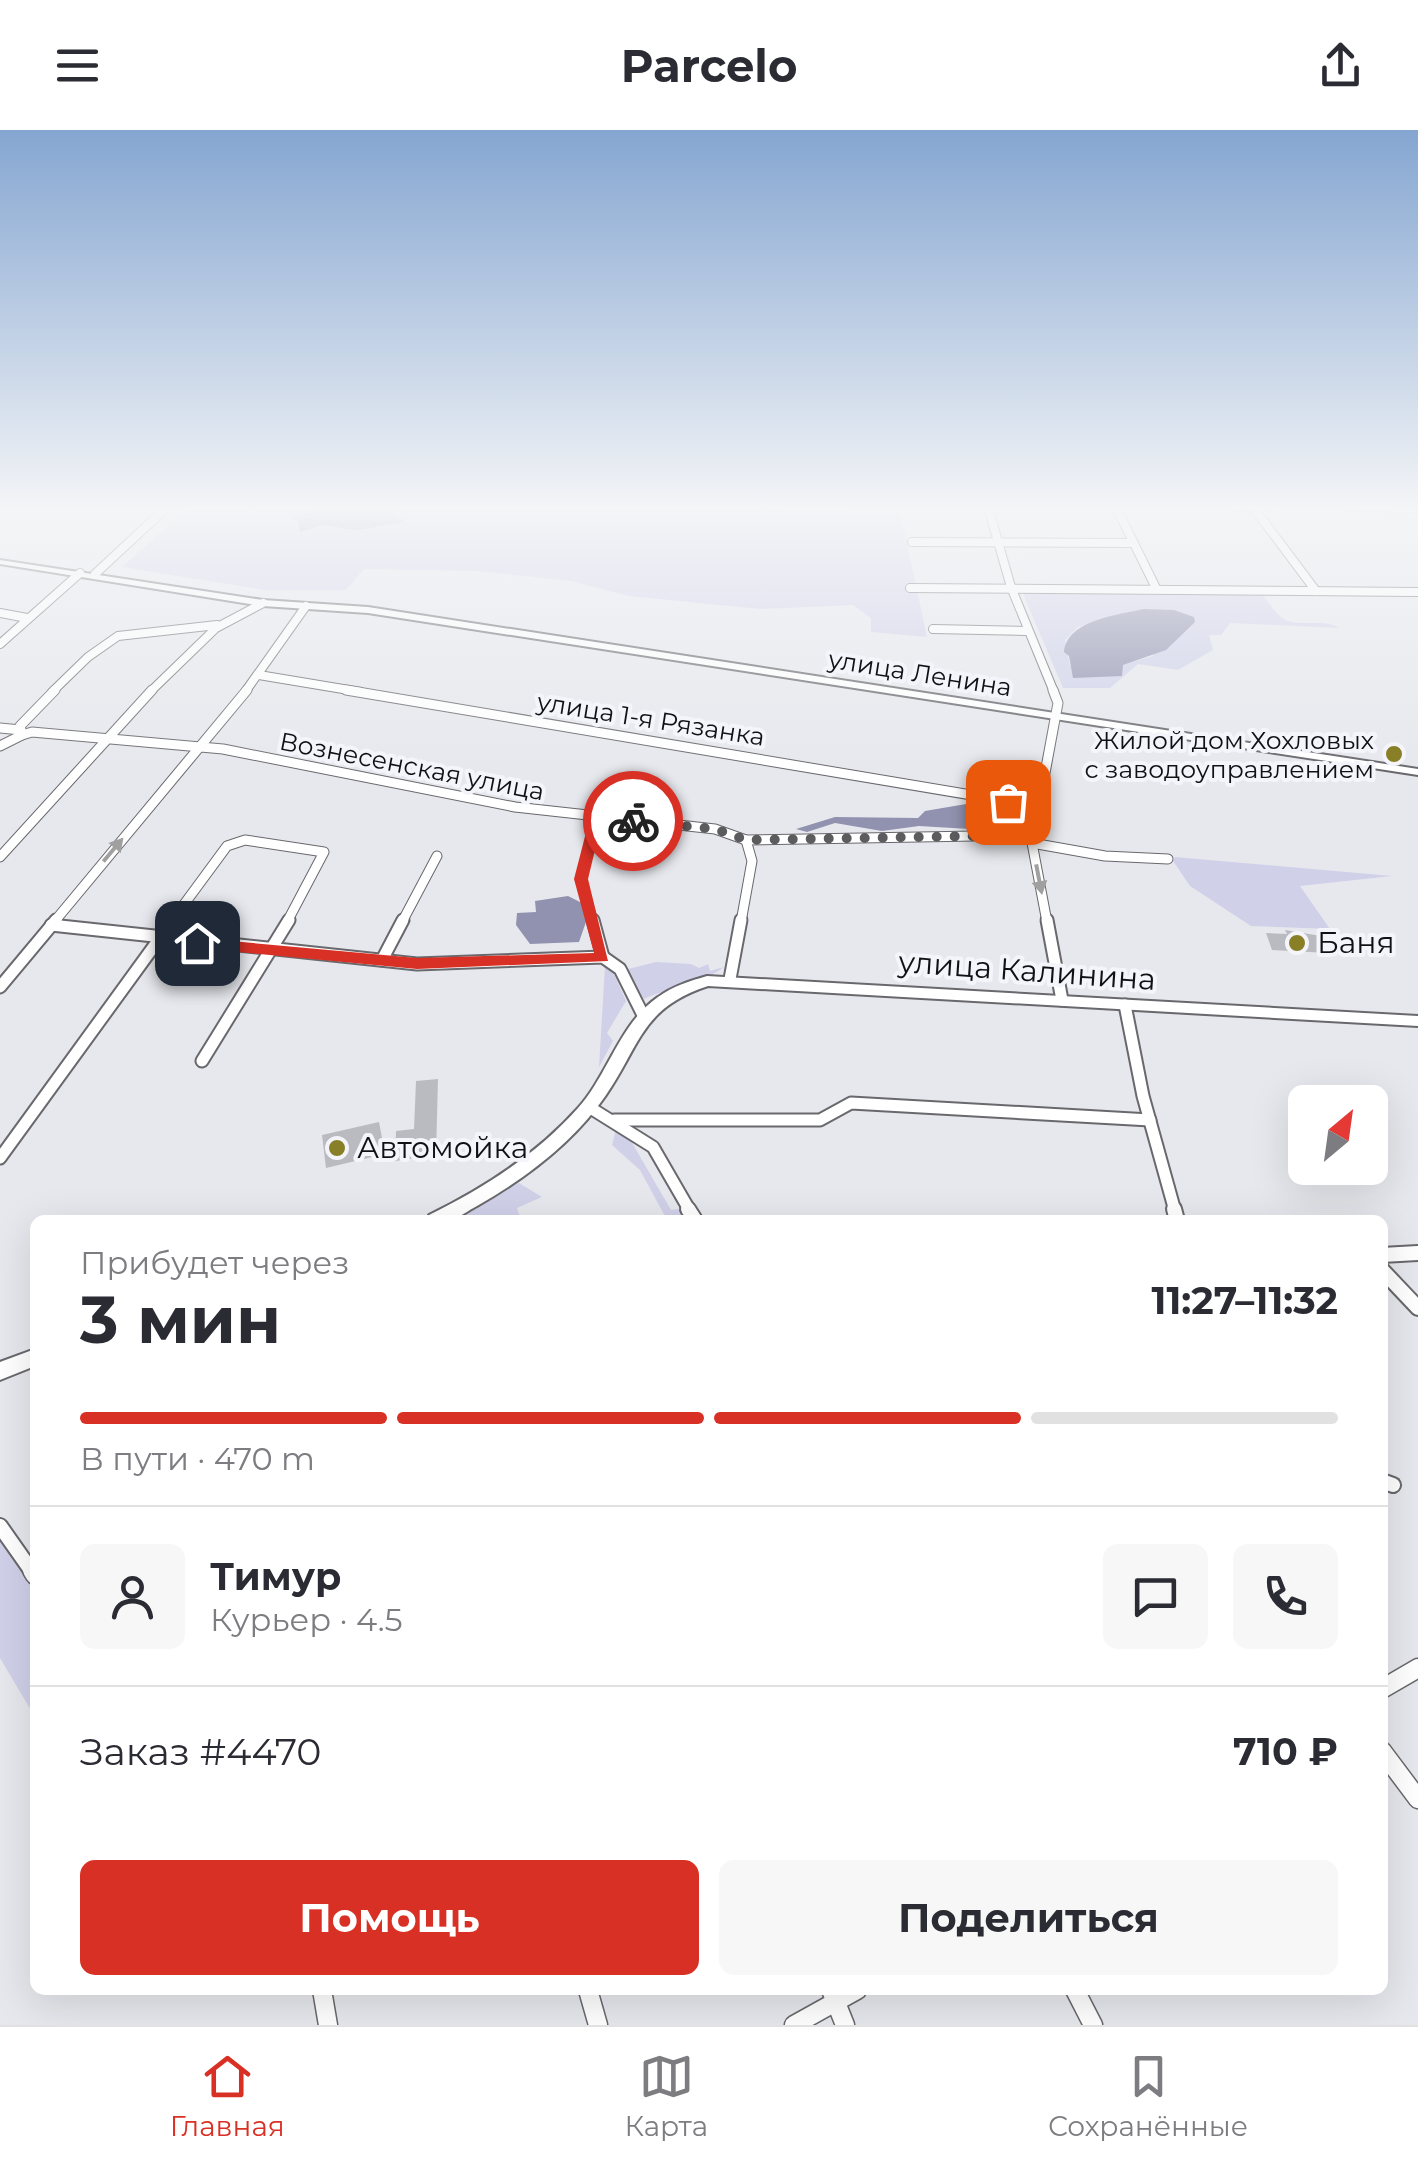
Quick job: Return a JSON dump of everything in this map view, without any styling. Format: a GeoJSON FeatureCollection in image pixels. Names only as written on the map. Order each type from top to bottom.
{"type":"FeatureCollection","features":[{"type":"Feature","properties":{"kind":"main road","name":"улица Калинина"},"geometry":{"type":"LineString","coordinates":[[445,1215],[514,1176],[547,1151],[589,1107],[644,1015],[680,987],[730,979],[1418,1021]]}},
{"type":"Feature","properties":{"kind":"main road"},"geometry":{"type":"LineString","coordinates":[[0,1371],[30,1359]]}},
{"type":"Feature","properties":{"kind":"street"},"geometry":{"type":"LineString","coordinates":[[0,644],[53,595]]}},
{"type":"Feature","properties":{"kind":"street","name":"улица Ленина"},"geometry":{"type":"LineString","coordinates":[[220,595],[264,603],[387,612],[1418,772]]}},
{"type":"Feature","properties":{"kind":"street"},"geometry":{"type":"LineString","coordinates":[[1014,595],[1058,703],[1034,839],[1062,1000]]}},
{"type":"Feature","properties":{"kind":"street"},"geometry":{"type":"LineString","coordinates":[[0,746],[21,733],[109,639],[131,632],[186,634],[226,622],[264,603]]}},
{"type":"Feature","properties":{"kind":"street"},"geometry":{"type":"LineString","coordinates":[[0,987],[258,675],[306,606]]}},
{"type":"Feature","properties":{"kind":"street"},"geometry":{"type":"LineString","coordinates":[[0,614],[27,618]]}},
{"type":"Feature","properties":{"kind":"street"},"geometry":{"type":"LineString","coordinates":[[0,857],[183,656],[226,622]]}},
{"type":"Feature","properties":{"kind":"street"},"geometry":{"type":"LineString","coordinates":[[933,629],[1027,631]]}},
{"type":"Feature","properties":{"kind":"street","name":"улица 1-я Рязанка"},"geometry":{"type":"LineString","coordinates":[[258,675],[1037,806]]}},
{"type":"Feature","properties":{"kind":"street","name":"Вознесенская улица"},"geometry":{"type":"LineString","coordinates":[[0,728],[21,733],[200,746],[376,782],[597,817],[715,829],[746,840],[1034,839]]}},
{"type":"Feature","properties":{"kind":"street"},"geometry":{"type":"LineString","coordinates":[[597,817],[581,879],[603,958]]}},
{"type":"Feature","properties":{"kind":"street"},"geometry":{"type":"LineString","coordinates":[[1034,839],[1106,856],[1168,858]]}},
{"type":"Feature","properties":{"kind":"street"},"geometry":{"type":"LineString","coordinates":[[0,1158],[227,846],[245,840],[324,852],[273,950],[202,1061]]}},
{"type":"Feature","properties":{"kind":"street"},"geometry":{"type":"LineString","coordinates":[[730,979],[752,862],[746,840]]}},
{"type":"Feature","properties":{"kind":"street"},"geometry":{"type":"LineString","coordinates":[[382,960],[438,856]]}},
{"type":"Feature","properties":{"kind":"street"},"geometry":{"type":"LineString","coordinates":[[51,925],[159,940],[382,960],[501,964],[603,958],[620,969],[644,1015]]}},
{"type":"Feature","properties":{"kind":"street"},"geometry":{"type":"LineString","coordinates":[[1125,1005],[1176,1215]]}},
{"type":"Feature","properties":{"kind":"street"},"geometry":{"type":"LineString","coordinates":[[614,1120],[820,1120],[850,1103],[1150,1120]]}},
{"type":"Feature","properties":{"kind":"street"},"geometry":{"type":"LineString","coordinates":[[589,1107],[653,1147],[692,1215]]}},
{"type":"Feature","properties":{"kind":"street"},"geometry":{"type":"LineString","coordinates":[[1388,1256],[1418,1254]]}},
{"type":"Feature","properties":{"kind":"street"},"geometry":{"type":"LineString","coordinates":[[1388,1276],[1418,1308]]}},
{"type":"Feature","properties":{"kind":"street"},"geometry":{"type":"LineString","coordinates":[[0,1526],[30,1568]]}},
{"type":"Feature","properties":{"kind":"street"},"geometry":{"type":"LineString","coordinates":[[1388,1686],[1418,1668]]}},
{"type":"Feature","properties":{"kind":"street"},"geometry":{"type":"LineString","coordinates":[[1388,1758],[1418,1800]]}},
{"type":"Feature","properties":{"kind":"street"},"geometry":{"type":"LineString","coordinates":[[323,1995],[328,2025]]}},
{"type":"Feature","properties":{"kind":"street"},"geometry":{"type":"LineString","coordinates":[[589,1995],[598,2025]]}},
{"type":"Feature","properties":{"kind":"street"},"geometry":{"type":"LineString","coordinates":[[794,2025],[833,1995],[845,2025]]}},
{"type":"Feature","properties":{"kind":"street"},"geometry":{"type":"LineString","coordinates":[[1078,1995],[1093,2025]]}},
{"type":"Feature","properties":{"kind":"shaded area"},"geometry":{"type":"Polygon","coordinates":[[[918,595],[927,637],[871,632],[871,618],[853,605],[761,609],[629,596],[918,595]]]}},
{"type":"Feature","properties":{"kind":"shaded area"},"geometry":{"type":"Polygon","coordinates":[[[1024,595],[1263,595],[1282,618],[1339,628],[1230,623],[1221,635],[1209,635],[1213,650],[1178,670],[1138,664],[1110,688],[1063,688],[1024,595]],[[1144,609],[1078,627],[1065,640],[1070,666],[1122,675],[1122,665],[1153,656],[1156,610],[1144,609]]]}},
{"type":"Feature","properties":{"kind":"shaded area"},"geometry":{"type":"Polygon","coordinates":[[[1144,609],[1174,610],[1194,617],[1195,622],[1166,650],[1123,665],[1122,676],[1073,678],[1069,656],[1064,652],[1074,633],[1095,621],[1144,609]]]}},
{"type":"Feature","properties":{"kind":"shaded area"},"geometry":{"type":"Polygon","coordinates":[[[972,803],[1025,809],[1023,825],[1003,831],[919,826],[882,831],[835,823],[807,832],[796,829],[835,817],[918,818],[925,811],[972,803]]]}},
{"type":"Feature","properties":{"kind":"shaded area"},"geometry":{"type":"Polygon","coordinates":[[[1175,857],[1392,876],[1300,886],[1330,929],[1251,926],[1190,886],[1173,861],[1175,857]]]}},
{"type":"Feature","properties":{"kind":"shaded area"},"geometry":{"type":"Polygon","coordinates":[[[568,896],[582,903],[587,919],[579,942],[530,944],[516,925],[517,913],[536,912],[535,901],[568,896]]]}},
{"type":"Feature","properties":{"kind":"shaded area"},"geometry":{"type":"Polygon","coordinates":[[[656,962],[699,968],[708,964],[710,971],[724,967],[644,999],[624,970],[656,962]]]}},
{"type":"Feature","properties":{"kind":"shaded area"},"geometry":{"type":"Polygon","coordinates":[[[605,966],[615,976],[626,1001],[607,1033],[613,1041],[599,1067],[605,966]]]}},
{"type":"Feature","properties":{"kind":"shaded area"},"geometry":{"type":"Polygon","coordinates":[[[616,1129],[631,1141],[671,1210],[678,1209],[684,1215],[664,1215],[640,1170],[612,1145],[616,1129]]]}},
{"type":"Feature","properties":{"kind":"shaded area"},"geometry":{"type":"Polygon","coordinates":[[[519,1183],[542,1197],[517,1208],[519,1215],[452,1215],[519,1183]]]}},
{"type":"Feature","properties":{"kind":"shaded area"},"geometry":{"type":"Polygon","coordinates":[[[0,1539],[30,1583],[30,1709],[0,1658],[0,1539]]]}},
{"type":"Feature","properties":{"kind":"building","name":"Баня"},"geometry":{"type":"Polygon","coordinates":[[[1285,930],[1321,936],[1328,953],[1272,950],[1266,933],[1287,934],[1285,930]]]}},
{"type":"Feature","properties":{"kind":"building"},"geometry":{"type":"Polygon","coordinates":[[[438,1079],[436,1155],[395,1161],[396,1131],[414,1129],[416,1081],[438,1079]]]}},
{"type":"Feature","properties":{"kind":"building"},"geometry":{"type":"Polygon","coordinates":[[[379,1122],[385,1154],[326,1168],[322,1135],[379,1122]]]}},
{"type":"Feature","properties":{"kind":"way so far"},"geometry":{"type":"LineString","coordinates":[[633,821],[715,829],[746,840],[1034,835],[1037,806],[1008,802]]}},
{"type":"Feature","properties":{"kind":"place","name":"Жилой дом Хохловых с заводоуправлением"},"geometry":{"type":"Point","coordinates":[1394,754]}},
{"type":"Feature","properties":{"kind":"place","name":"Баня"},"geometry":{"type":"Point","coordinates":[1297,943]}},
{"type":"Feature","properties":{"kind":"place","name":"Автомойка"},"geometry":{"type":"Point","coordinates":[337,1148]}},
{"type":"Feature","properties":{"kind":"route"},"geometry":{"type":"LineString","coordinates":[[197,943],[417,964],[603,958],[592,906],[581,879],[597,817],[633,821]]}}]}
